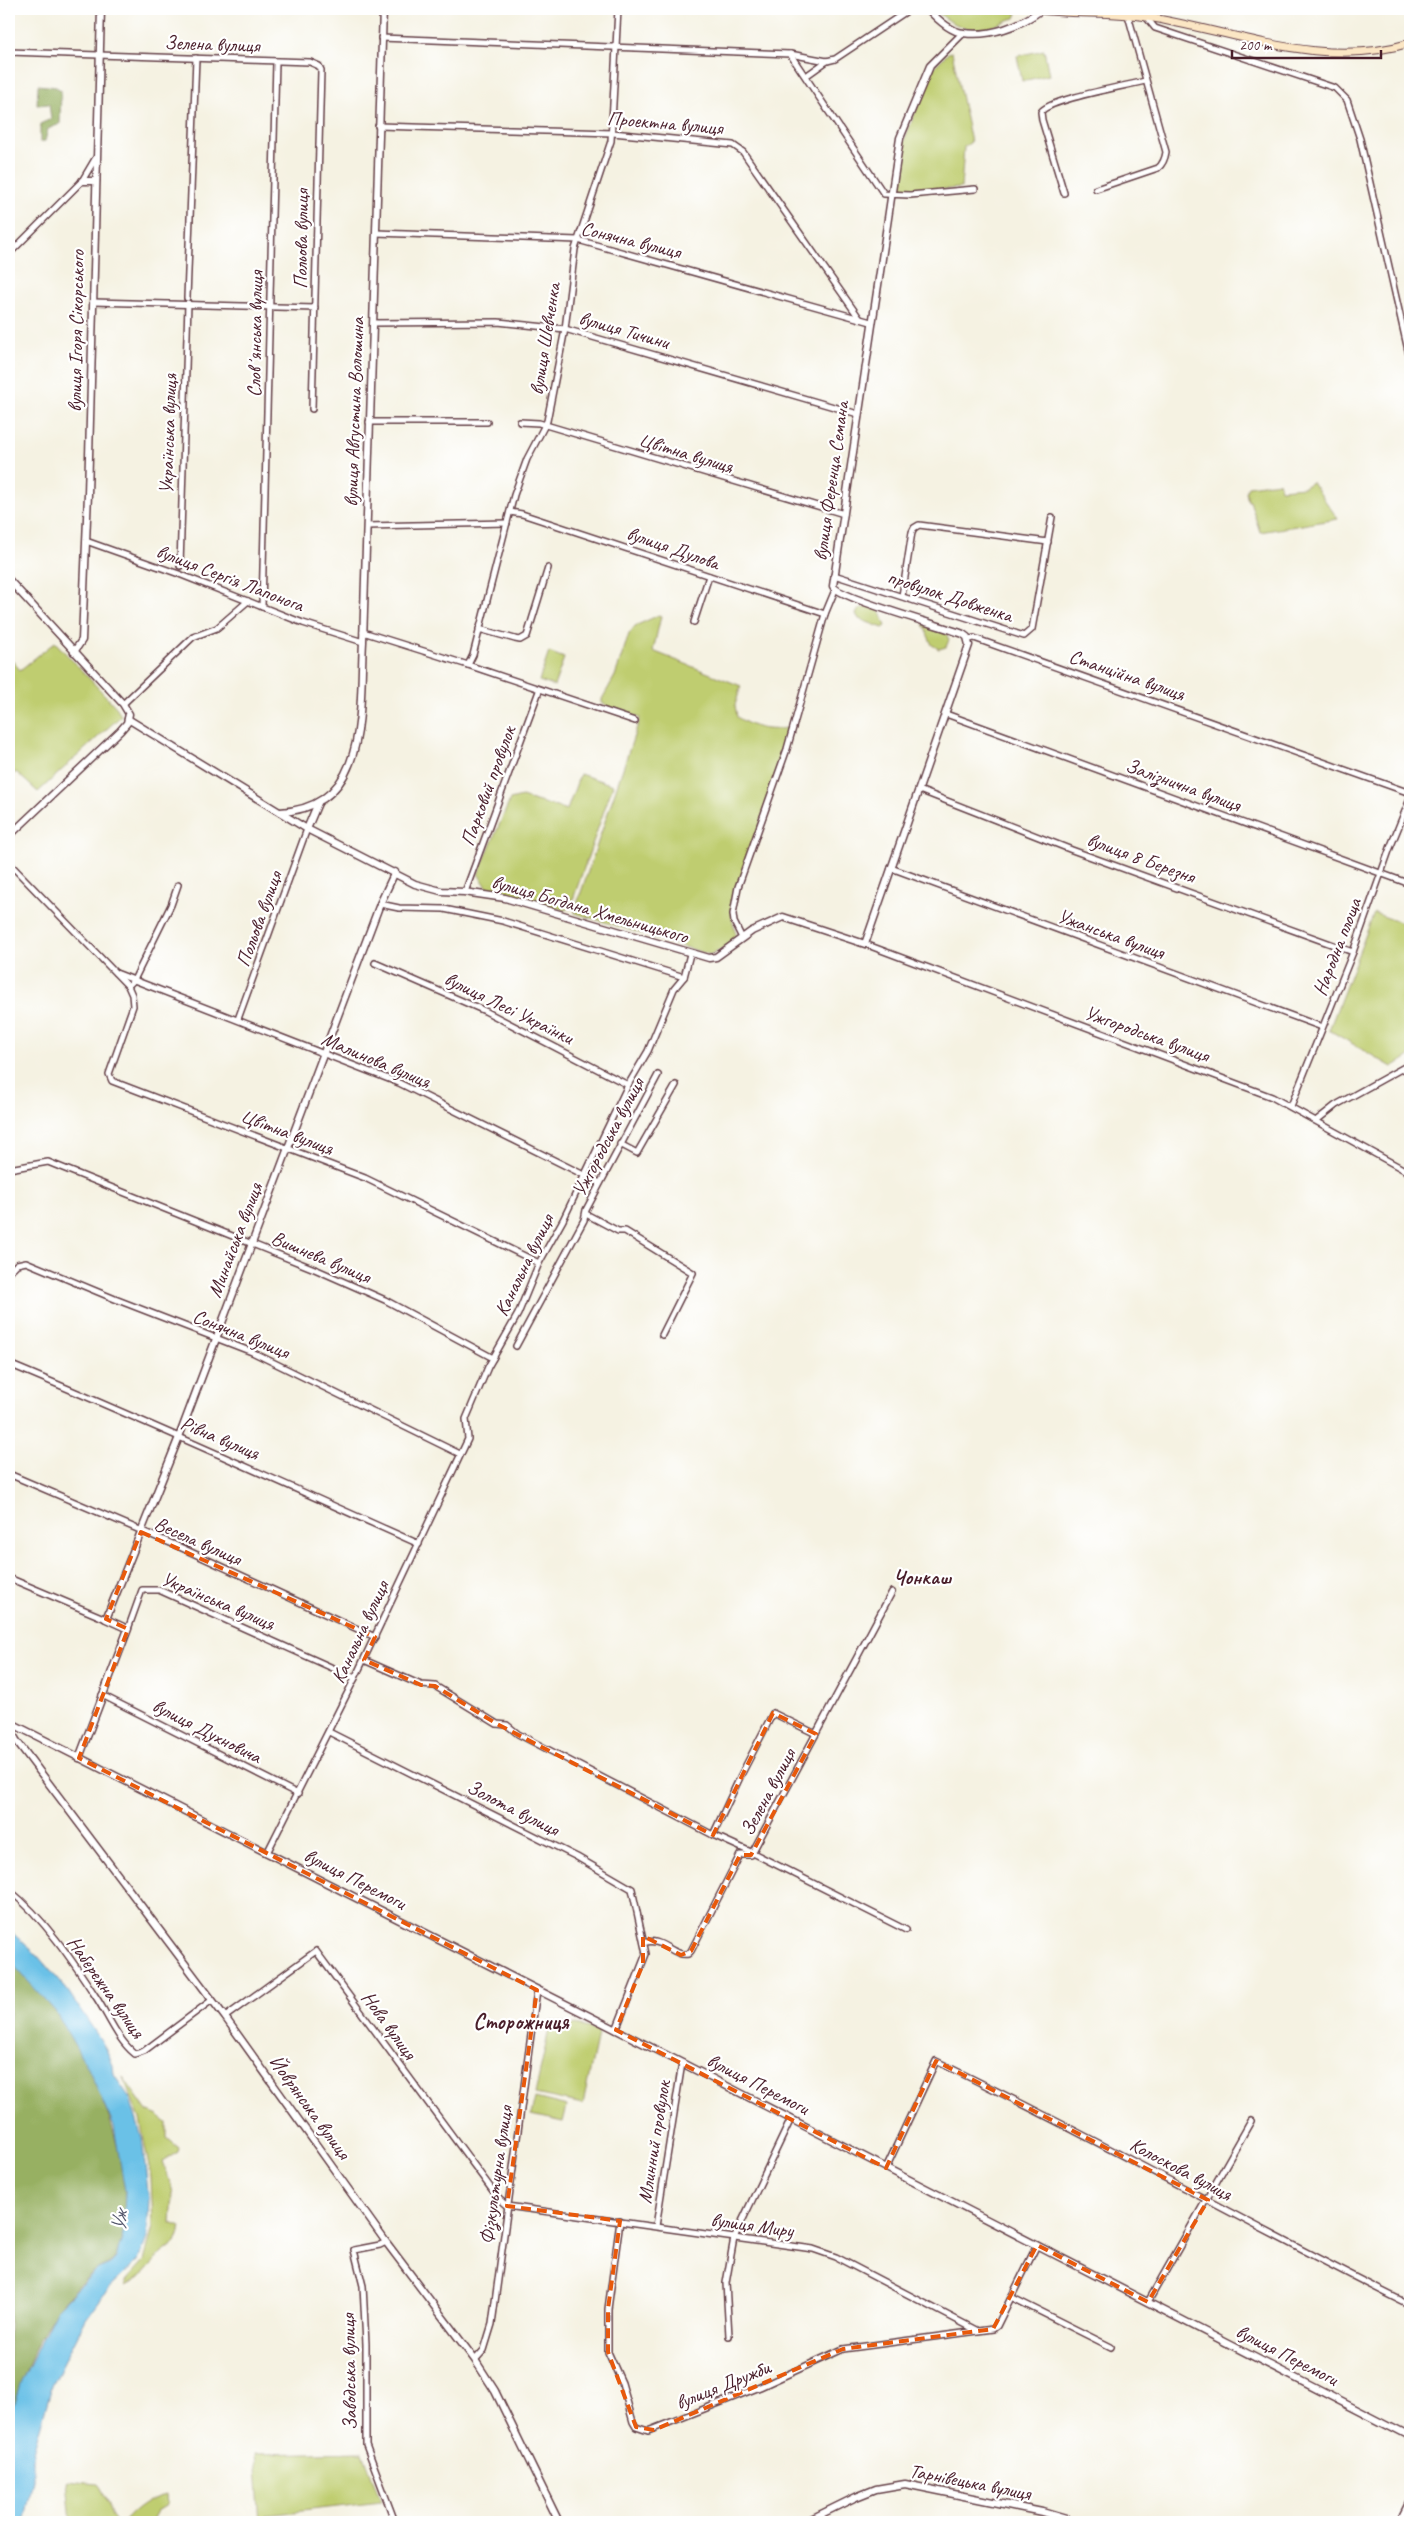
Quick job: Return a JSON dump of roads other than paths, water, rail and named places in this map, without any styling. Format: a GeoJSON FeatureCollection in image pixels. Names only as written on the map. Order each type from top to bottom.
{"type":"FeatureCollection","features":[{"type":"Feature","properties":{"kind":"main road"},"geometry":{"type":"LineString","coordinates":[[1033,9],[1109,11],[1146,17],[1294,49],[1323,52],[1369,51],[1409,44]]}},
{"type":"Feature","properties":{"kind":"street","name":"вулиця Ігоря Сікорського"},"geometry":{"type":"LineString","coordinates":[[74,652],[82,640],[101,9]]}},
{"type":"Feature","properties":{"kind":"street","name":"вулиця Августина Волошина"},"geometry":{"type":"LineString","coordinates":[[280,812],[302,810],[318,803],[344,777],[356,747],[363,642],[383,9]]}},
{"type":"Feature","properties":{"kind":"street","name":"вулиця Шевченка"},"geometry":{"type":"LineString","coordinates":[[468,665],[510,512],[527,459],[546,427],[564,329],[571,271],[578,240],[613,133],[618,9]]}},
{"type":"Feature","properties":{"kind":"street"},"geometry":{"type":"LineString","coordinates":[[806,76],[827,61],[842,56],[910,9]]}},
{"type":"Feature","properties":{"kind":"street"},"geometry":{"type":"LineString","coordinates":[[928,9],[948,27],[963,33],[1006,28],[1027,21],[1041,10]]}},
{"type":"Feature","properties":{"kind":"street"},"geometry":{"type":"LineString","coordinates":[[1152,9],[1146,17],[1155,28],[1171,35],[1334,88],[1342,93],[1352,111],[1360,139],[1410,359]]}},
{"type":"Feature","properties":{"kind":"street"},"geometry":{"type":"LineString","coordinates":[[1096,189],[1158,168],[1163,164],[1166,152],[1128,15]]}},
{"type":"Feature","properties":{"kind":"street","name":"вулиця Ференца Семана"},"geometry":{"type":"LineString","coordinates":[[742,938],[734,922],[733,914],[738,887],[787,749],[825,614],[835,590],[834,575],[890,194],[902,131],[933,62],[963,33]]}},
{"type":"Feature","properties":{"kind":"street"},"geometry":{"type":"LineString","coordinates":[[381,38],[790,54],[827,61]]}},
{"type":"Feature","properties":{"kind":"street","name":"Зелена вулиця"},"geometry":{"type":"LineString","coordinates":[[9,52],[310,62],[321,70]]}},
{"type":"Feature","properties":{"kind":"street"},"geometry":{"type":"LineString","coordinates":[[790,54],[884,194],[975,189]]}},
{"type":"Feature","properties":{"kind":"street","name":"Українська вулиця"},"geometry":{"type":"LineString","coordinates":[[180,566],[196,58]]}},
{"type":"Feature","properties":{"kind":"street","name":"Словʼянська вулиця"},"geometry":{"type":"LineString","coordinates":[[262,607],[276,62]]}},
{"type":"Feature","properties":{"kind":"street","name":"Польова вулиця"},"geometry":{"type":"LineString","coordinates":[[312,409],[321,70]]}},
{"type":"Feature","properties":{"kind":"street"},"geometry":{"type":"LineString","coordinates":[[1064,193],[1041,112],[1044,108],[1064,100],[1145,81]]}},
{"type":"Feature","properties":{"kind":"street","name":"Проектна вулиця"},"geometry":{"type":"LineString","coordinates":[[378,126],[613,133],[724,143],[738,148],[860,319]]}},
{"type":"Feature","properties":{"kind":"street"},"geometry":{"type":"LineString","coordinates":[[9,254],[82,181],[97,155]]}},
{"type":"Feature","properties":{"kind":"street"},"geometry":{"type":"LineString","coordinates":[[82,181],[96,181]]}},
{"type":"Feature","properties":{"kind":"street","name":"Сонячна вулиця"},"geometry":{"type":"LineString","coordinates":[[376,233],[578,240],[871,322]]}},
{"type":"Feature","properties":{"kind":"street"},"geometry":{"type":"LineString","coordinates":[[93,302],[188,300],[271,308],[315,308]]}},
{"type":"Feature","properties":{"kind":"street","name":"вулиця Тичини"},"geometry":{"type":"LineString","coordinates":[[373,323],[498,322],[564,329],[858,414]]}},
{"type":"Feature","properties":{"kind":"street"},"geometry":{"type":"LineString","coordinates":[[369,422],[487,422]]}},
{"type":"Feature","properties":{"kind":"street","name":"Цвітна вулиця"},"geometry":{"type":"LineString","coordinates":[[520,422],[539,423],[546,427],[844,514]]}},
{"type":"Feature","properties":{"kind":"street","name":"вулиця Дулова"},"geometry":{"type":"LineString","coordinates":[[510,512],[522,514],[825,614]]}},
{"type":"Feature","properties":{"kind":"street","name":"провулок Довженка"},"geometry":{"type":"LineString","coordinates":[[834,575],[1024,636],[1032,629],[1052,517]]}},
{"type":"Feature","properties":{"kind":"street"},"geometry":{"type":"LineString","coordinates":[[367,526],[507,523]]}},
{"type":"Feature","properties":{"kind":"street"},"geometry":{"type":"LineString","coordinates":[[902,596],[912,532],[919,525],[1048,542]]}},
{"type":"Feature","properties":{"kind":"street","name":"вулиця Сергія Лапонога"},"geometry":{"type":"LineString","coordinates":[[86,541],[303,623],[363,642]]}},
{"type":"Feature","properties":{"kind":"street"},"geometry":{"type":"LineString","coordinates":[[479,629],[520,640],[527,636],[548,568]]}},
{"type":"Feature","properties":{"kind":"street"},"geometry":{"type":"LineString","coordinates":[[694,622],[709,576]]}},
{"type":"Feature","properties":{"kind":"street"},"geometry":{"type":"LineString","coordinates":[[9,580],[128,711],[128,719],[120,731],[9,836]]}},
{"type":"Feature","properties":{"kind":"street","name":"Станційна вулиця"},"geometry":{"type":"LineString","coordinates":[[835,590],[857,600],[955,631],[965,635],[968,640],[974,638],[1410,793]]}},
{"type":"Feature","properties":{"kind":"street"},"geometry":{"type":"LineString","coordinates":[[123,704],[193,637],[217,628],[248,601]]}},
{"type":"Feature","properties":{"kind":"street"},"geometry":{"type":"LineString","coordinates":[[363,632],[635,721]]}},
{"type":"Feature","properties":{"kind":"street"},"geometry":{"type":"LineString","coordinates":[[865,944],[946,714],[968,648],[968,640]]}},
{"type":"Feature","properties":{"kind":"street","name":"Парковий провулок"},"geometry":{"type":"LineString","coordinates":[[465,892],[539,691]]}},
{"type":"Feature","properties":{"kind":"street","name":"Залізнична вулиця"},"geometry":{"type":"LineString","coordinates":[[946,714],[1410,884]]}},
{"type":"Feature","properties":{"kind":"street","name":"вулиця Богдана Хмельницького"},"geometry":{"type":"LineString","coordinates":[[128,719],[307,829],[394,872],[407,881],[424,887],[441,891],[465,892],[505,898],[562,913],[690,954],[716,957],[760,926],[783,917],[865,944]]}},
{"type":"Feature","properties":{"kind":"street","name":"вулиця 8 Березня"},"geometry":{"type":"LineString","coordinates":[[919,790],[1072,850],[1353,952]]}},
{"type":"Feature","properties":{"kind":"street","name":"Народна площа"},"geometry":{"type":"LineString","coordinates":[[1291,1106],[1353,952],[1403,812],[1410,799]]}},
{"type":"Feature","properties":{"kind":"street","name":"вулиця Августина Волошина"},"geometry":{"type":"LineString","coordinates":[[307,829],[318,803]]}},
{"type":"Feature","properties":{"kind":"street","name":"Польова вулиця"},"geometry":{"type":"LineString","coordinates":[[238,1019],[307,829]]}},
{"type":"Feature","properties":{"kind":"street"},"geometry":{"type":"LineString","coordinates":[[9,862],[128,986],[134,980],[171,905],[178,885]]}},
{"type":"Feature","properties":{"kind":"street","name":"Ужанська вулиця"},"geometry":{"type":"LineString","coordinates":[[891,868],[1322,1027]]}},
{"type":"Feature","properties":{"kind":"street","name":"Минайська вулиця"},"geometry":{"type":"LineString","coordinates":[[106,1618],[179,1437],[380,904],[394,872]]}},
{"type":"Feature","properties":{"kind":"street"},"geometry":{"type":"LineString","coordinates":[[380,904],[400,908],[444,909],[503,921],[684,977]]}},
{"type":"Feature","properties":{"kind":"street","name":"Ужгородська вулиця"},"geometry":{"type":"LineString","coordinates":[[865,944],[1214,1074],[1291,1106],[1410,1173]]}},
{"type":"Feature","properties":{"kind":"street","name":"Канальна вулиця"},"geometry":{"type":"LineString","coordinates":[[266,1853],[356,1678],[468,1439],[466,1418],[469,1410],[518,1314],[539,1263],[563,1220],[628,1085],[648,1051],[674,989],[684,977],[690,954]]}},
{"type":"Feature","properties":{"kind":"street","name":"вулиця Лесі Українки"},"geometry":{"type":"LineString","coordinates":[[374,963],[485,1011],[628,1085]]}},
{"type":"Feature","properties":{"kind":"street","name":"Малинова вулиця"},"geometry":{"type":"LineString","coordinates":[[113,972],[399,1083],[583,1176],[600,1182]]}},
{"type":"Feature","properties":{"kind":"street","name":"Цвітна вулиця"},"geometry":{"type":"LineString","coordinates":[[128,986],[132,996],[132,1006],[108,1074],[112,1081],[365,1178],[539,1263]]}},
{"type":"Feature","properties":{"kind":"street"},"geometry":{"type":"LineString","coordinates":[[1317,1120],[1336,1106],[1410,1064]]}},
{"type":"Feature","properties":{"kind":"street","name":"Ужгородська вулиця"},"geometry":{"type":"LineString","coordinates":[[516,1346],[658,1074]]}},
{"type":"Feature","properties":{"kind":"street"},"geometry":{"type":"LineString","coordinates":[[620,1144],[637,1153],[676,1085]]}},
{"type":"Feature","properties":{"kind":"street","name":"Вишнева вулиця"},"geometry":{"type":"LineString","coordinates":[[9,1169],[48,1162],[317,1270],[385,1300],[494,1358]]}},
{"type":"Feature","properties":{"kind":"street"},"geometry":{"type":"LineString","coordinates":[[586,1214],[618,1231],[625,1231],[693,1273],[662,1335]]}},
{"type":"Feature","properties":{"kind":"street","name":"Сонячна вулиця"},"geometry":{"type":"LineString","coordinates":[[9,1272],[17,1264],[26,1262],[215,1339],[252,1352],[460,1454]]}},
{"type":"Feature","properties":{"kind":"street","name":"Рівна вулиця"},"geometry":{"type":"LineString","coordinates":[[9,1364],[419,1544]]}},
{"type":"Feature","properties":{"kind":"street","name":"Весела вулиця"},"geometry":{"type":"LineString","coordinates":[[9,1474],[375,1637]]}},
{"type":"Feature","properties":{"kind":"street"},"geometry":{"type":"LineString","coordinates":[[9,1578],[128,1629],[78,1758]]}},
{"type":"Feature","properties":{"kind":"street","name":"Українська вулиця"},"geometry":{"type":"LineString","coordinates":[[128,1629],[142,1590],[159,1590],[356,1678]]}},
{"type":"Feature","properties":{"kind":"street","name":"Зелена вулиця"},"geometry":{"type":"LineString","coordinates":[[644,1943],[654,1941],[681,1955],[688,1954],[740,1855],[751,1855],[892,1592]]}},
{"type":"Feature","properties":{"kind":"street"},"geometry":{"type":"LineString","coordinates":[[364,1660],[421,1685],[435,1686],[497,1724],[507,1726],[518,1734],[713,1835],[752,1852],[906,1930]]}},
{"type":"Feature","properties":{"kind":"street","name":"вулиця Духновича"},"geometry":{"type":"LineString","coordinates":[[102,1695],[298,1794]]}},
{"type":"Feature","properties":{"kind":"street"},"geometry":{"type":"LineString","coordinates":[[713,1835],[773,1713],[816,1734]]}},
{"type":"Feature","properties":{"kind":"street","name":"вулиця Перемоги"},"geometry":{"type":"LineString","coordinates":[[9,1722],[791,2119],[1410,2437]]}},
{"type":"Feature","properties":{"kind":"street","name":"Йоврянська вулиця"},"geometry":{"type":"LineString","coordinates":[[9,1727],[16,1740],[225,2017],[386,2242],[475,2360],[495,2391],[559,2522]]}},
{"type":"Feature","properties":{"kind":"street","name":"Золота вулиця"},"geometry":{"type":"LineString","coordinates":[[329,1732],[577,1857],[632,1890],[644,1943]]}},
{"type":"Feature","properties":{"kind":"street","name":"Набережна вулиця"},"geometry":{"type":"LineString","coordinates":[[9,1890],[22,1901],[55,1941],[96,1996],[124,2043],[135,2054],[144,2051],[212,2000]]}},
{"type":"Feature","properties":{"kind":"street"},"geometry":{"type":"LineString","coordinates":[[616,2030],[643,1964],[646,1954],[644,1943]]}},
{"type":"Feature","properties":{"kind":"street","name":"Нова вулиця"},"geometry":{"type":"LineString","coordinates":[[225,2017],[316,1951],[499,2199],[507,2206]]}},
{"type":"Feature","properties":{"kind":"street","name":"Фізкультурна вулиця"},"geometry":{"type":"LineString","coordinates":[[475,2360],[484,2350],[492,2324],[537,1990]]}},
{"type":"Feature","properties":{"kind":"street","name":"Колоскова вулиця"},"geometry":{"type":"LineString","coordinates":[[886,2168],[936,2061],[1106,2146],[1410,2305]]}},
{"type":"Feature","properties":{"kind":"street","name":"Млинний провулок"},"geometry":{"type":"LineString","coordinates":[[656,2226],[682,2064]]}},
{"type":"Feature","properties":{"kind":"street"},"geometry":{"type":"LineString","coordinates":[[729,2336],[726,2283],[734,2238],[791,2119]]}},
{"type":"Feature","properties":{"kind":"street"},"geometry":{"type":"LineString","coordinates":[[1148,2302],[1251,2122]]}},
{"type":"Feature","properties":{"kind":"street","name":"вулиця Миру"},"geometry":{"type":"LineString","coordinates":[[507,2206],[813,2249],[836,2257],[976,2330]]}},
{"type":"Feature","properties":{"kind":"street","name":"вулиця Дружби"},"geometry":{"type":"LineString","coordinates":[[620,2221],[608,2309],[608,2352],[622,2384],[633,2422],[642,2430],[654,2430],[760,2388],[843,2349],[976,2330],[988,2330],[997,2326],[1037,2245]]}},
{"type":"Feature","properties":{"kind":"street","name":"Заводська вулиця"},"geometry":{"type":"LineString","coordinates":[[386,2242],[354,2250],[363,2296],[366,2445],[395,2522]]}},
{"type":"Feature","properties":{"kind":"street"},"geometry":{"type":"LineString","coordinates":[[1011,2297],[1111,2347]]}},
{"type":"Feature","properties":{"kind":"street","name":"Тарнівецька вулиця"},"geometry":{"type":"LineString","coordinates":[[804,2522],[876,2489],[905,2484],[1042,2512],[1076,2522]]}},
{"type":"Feature","properties":{"kind":"street"},"geometry":{"type":"LineString","coordinates":[[1400,2522],[1410,2502]]}},
{"type":"Feature","properties":{"kind":"water"},"geometry":{"type":"Polygon","coordinates":[[[9,1930],[36,1954],[68,1991],[102,2042],[113,2065],[114,2075],[130,2098],[142,2138],[149,2200],[147,2238],[138,2261],[108,2289],[86,2319],[52,2386],[33,2452],[33,2480],[25,2519],[22,2522],[9,2522],[9,2419],[20,2384],[56,2310],[98,2269],[110,2264],[116,2258],[123,2235],[125,2191],[114,2127],[88,2068],[55,2011],[9,1960],[9,1930]]]}},
{"type":"Feature","properties":{"kind":"district","name":"Чонкаш"},"geometry":{"type":"Point","coordinates":[922,1577]}},
{"type":"Feature","properties":{"kind":"district","name":"Сторожниця"},"geometry":{"type":"Point","coordinates":[521,2022]}},
{"type":"Feature","properties":{"kind":"water label","name":"Уж"},"geometry":{"type":"Point","coordinates":[119,2221]}}]}
